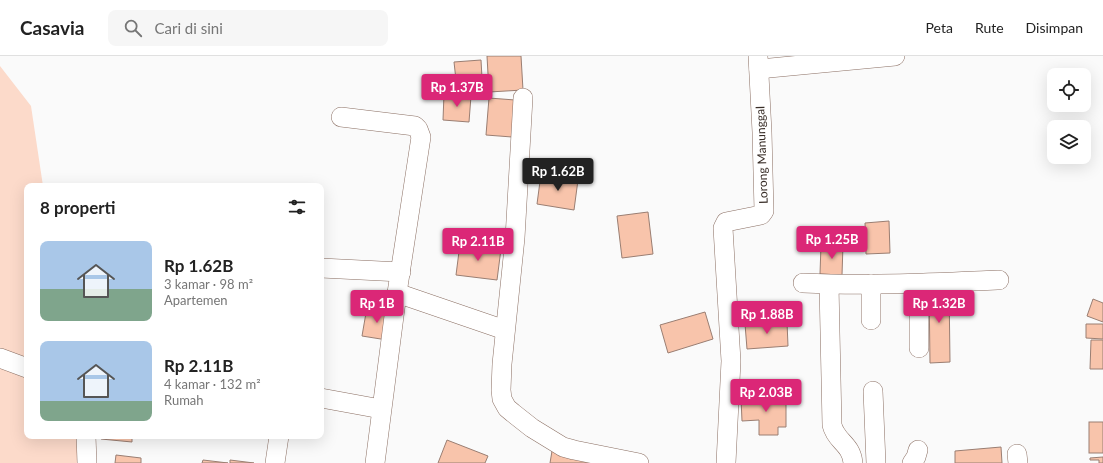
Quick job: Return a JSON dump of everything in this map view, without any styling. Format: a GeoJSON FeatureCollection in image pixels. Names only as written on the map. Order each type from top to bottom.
{"type":"FeatureCollection","features":[{"type":"Feature","properties":{"kind":"street"},"geometry":{"type":"LineString","coordinates":[[758,62],[895,56]]}},
{"type":"Feature","properties":{"kind":"street","name":"Lorong Manunggal"},"geometry":{"type":"LineString","coordinates":[[726,463],[731,361],[723,228],[726,222],[761,215],[764,211],[758,62]]}},
{"type":"Feature","properties":{"kind":"street"},"geometry":{"type":"LineString","coordinates":[[523,98],[515,238],[505,330],[501,390],[502,398],[507,408],[532,428],[563,447],[639,463]]}},
{"type":"Feature","properties":{"kind":"street"},"geometry":{"type":"LineString","coordinates":[[341,117],[415,126],[420,137],[381,409],[379,462]]}},
{"type":"Feature","properties":{"kind":"street"},"geometry":{"type":"LineString","coordinates":[[324,268],[401,272]]}},
{"type":"Feature","properties":{"kind":"street"},"geometry":{"type":"LineString","coordinates":[[803,283],[829,285],[918,284],[998,280]]}},
{"type":"Feature","properties":{"kind":"street"},"geometry":{"type":"LineString","coordinates":[[871,284],[871,320]]}},
{"type":"Feature","properties":{"kind":"street"},"geometry":{"type":"LineString","coordinates":[[918,284],[918,348]]}},
{"type":"Feature","properties":{"kind":"street"},"geometry":{"type":"LineString","coordinates":[[829,285],[832,425],[835,435],[851,452],[853,463]]}},
{"type":"Feature","properties":{"kind":"street"},"geometry":{"type":"LineString","coordinates":[[397,293],[505,330]]}},
{"type":"Feature","properties":{"kind":"street"},"geometry":{"type":"LineString","coordinates":[[0,358],[24,367]]}},
{"type":"Feature","properties":{"kind":"street"},"geometry":{"type":"LineString","coordinates":[[873,391],[876,463]]}},
{"type":"Feature","properties":{"kind":"street"},"geometry":{"type":"LineString","coordinates":[[324,399],[381,409]]}},
{"type":"Feature","properties":{"kind":"street"},"geometry":{"type":"LineString","coordinates":[[86,439],[87,463]]}},
{"type":"Feature","properties":{"kind":"street"},"geometry":{"type":"LineString","coordinates":[[275,463],[279,439]]}},
{"type":"Feature","properties":{"kind":"shaded area"},"geometry":{"type":"Polygon","coordinates":[[[0,66],[31,106],[43,183],[24,183],[24,439],[79,439],[79,463],[0,463],[0,66]]]}},
{"type":"Feature","properties":{"kind":"building"},"geometry":{"type":"Polygon","coordinates":[[[487,56],[521,56],[523,90],[489,92],[487,56]]]}},
{"type":"Feature","properties":{"kind":"building"},"geometry":{"type":"Polygon","coordinates":[[[481,60],[482,78],[456,80],[454,62],[481,60]]]}},
{"type":"Feature","properties":{"kind":"building"},"geometry":{"type":"Polygon","coordinates":[[[444,94],[471,96],[469,122],[443,120],[444,94]]]}},
{"type":"Feature","properties":{"kind":"building"},"geometry":{"type":"Polygon","coordinates":[[[489,98],[515,100],[512,137],[486,135],[489,98]]]}},
{"type":"Feature","properties":{"kind":"building"},"geometry":{"type":"Polygon","coordinates":[[[541,174],[578,180],[574,210],[537,204],[541,174]]]}},
{"type":"Feature","properties":{"kind":"building"},"geometry":{"type":"Polygon","coordinates":[[[648,212],[653,254],[622,258],[617,216],[648,212]]]}},
{"type":"Feature","properties":{"kind":"building"},"geometry":{"type":"Polygon","coordinates":[[[889,221],[890,253],[866,254],[865,223],[889,221]]]}},
{"type":"Feature","properties":{"kind":"building"},"geometry":{"type":"Polygon","coordinates":[[[460,244],[501,249],[497,280],[456,275],[460,244]]]}},
{"type":"Feature","properties":{"kind":"building"},"geometry":{"type":"Polygon","coordinates":[[[821,245],[843,245],[842,275],[820,274],[821,245]]]}},
{"type":"Feature","properties":{"kind":"building"},"geometry":{"type":"Polygon","coordinates":[[[929,286],[949,286],[950,362],[930,363],[929,286]]]}},
{"type":"Feature","properties":{"kind":"building"},"geometry":{"type":"Polygon","coordinates":[[[1093,299],[1103,303],[1103,322],[1087,316],[1093,299]]]}},
{"type":"Feature","properties":{"kind":"building"},"geometry":{"type":"Polygon","coordinates":[[[367,307],[392,311],[387,340],[362,336],[367,307]]]}},
{"type":"Feature","properties":{"kind":"building"},"geometry":{"type":"Polygon","coordinates":[[[705,312],[713,339],[668,353],[660,325],[705,312]]]}},
{"type":"Feature","properties":{"kind":"building"},"geometry":{"type":"Polygon","coordinates":[[[787,322],[788,346],[747,349],[745,324],[787,322]]]}},
{"type":"Feature","properties":{"kind":"building"},"geometry":{"type":"Polygon","coordinates":[[[1086,324],[1103,324],[1103,339],[1086,338],[1086,324]]]}},
{"type":"Feature","properties":{"kind":"building"},"geometry":{"type":"Polygon","coordinates":[[[1091,340],[1103,340],[1103,369],[1090,369],[1091,340]]]}},
{"type":"Feature","properties":{"kind":"building"},"geometry":{"type":"Polygon","coordinates":[[[786,397],[786,427],[778,427],[778,435],[759,435],[759,420],[742,421],[741,398],[786,397]]]}},
{"type":"Feature","properties":{"kind":"building"},"geometry":{"type":"Polygon","coordinates":[[[1089,422],[1103,422],[1103,453],[1089,453],[1089,422]]]}},
{"type":"Feature","properties":{"kind":"building"},"geometry":{"type":"Polygon","coordinates":[[[101,439],[132,439],[132,442],[101,439]]]}},
{"type":"Feature","properties":{"kind":"building"},"geometry":{"type":"Polygon","coordinates":[[[447,440],[488,456],[485,463],[438,463],[447,440]]]}},
{"type":"Feature","properties":{"kind":"building"},"geometry":{"type":"Polygon","coordinates":[[[1001,447],[1002,463],[955,463],[955,451],[1001,447]]]}},
{"type":"Feature","properties":{"kind":"building"},"geometry":{"type":"Polygon","coordinates":[[[552,451],[591,463],[550,463],[552,451]]]}},
{"type":"Feature","properties":{"kind":"building"},"geometry":{"type":"Polygon","coordinates":[[[116,455],[141,458],[141,463],[115,463],[116,455]]]}},
{"type":"Feature","properties":{"kind":"building"},"geometry":{"type":"Polygon","coordinates":[[[1103,457],[1103,463],[1099,463],[1099,460],[1090,460],[1090,458],[1103,457]]]}},
{"type":"Feature","properties":{"kind":"building"},"geometry":{"type":"Polygon","coordinates":[[[203,460],[228,463],[202,463],[203,460]]]}},
{"type":"Feature","properties":{"kind":"building"},"geometry":{"type":"Polygon","coordinates":[[[230,460],[254,463],[230,463],[230,460]]]}}]}
